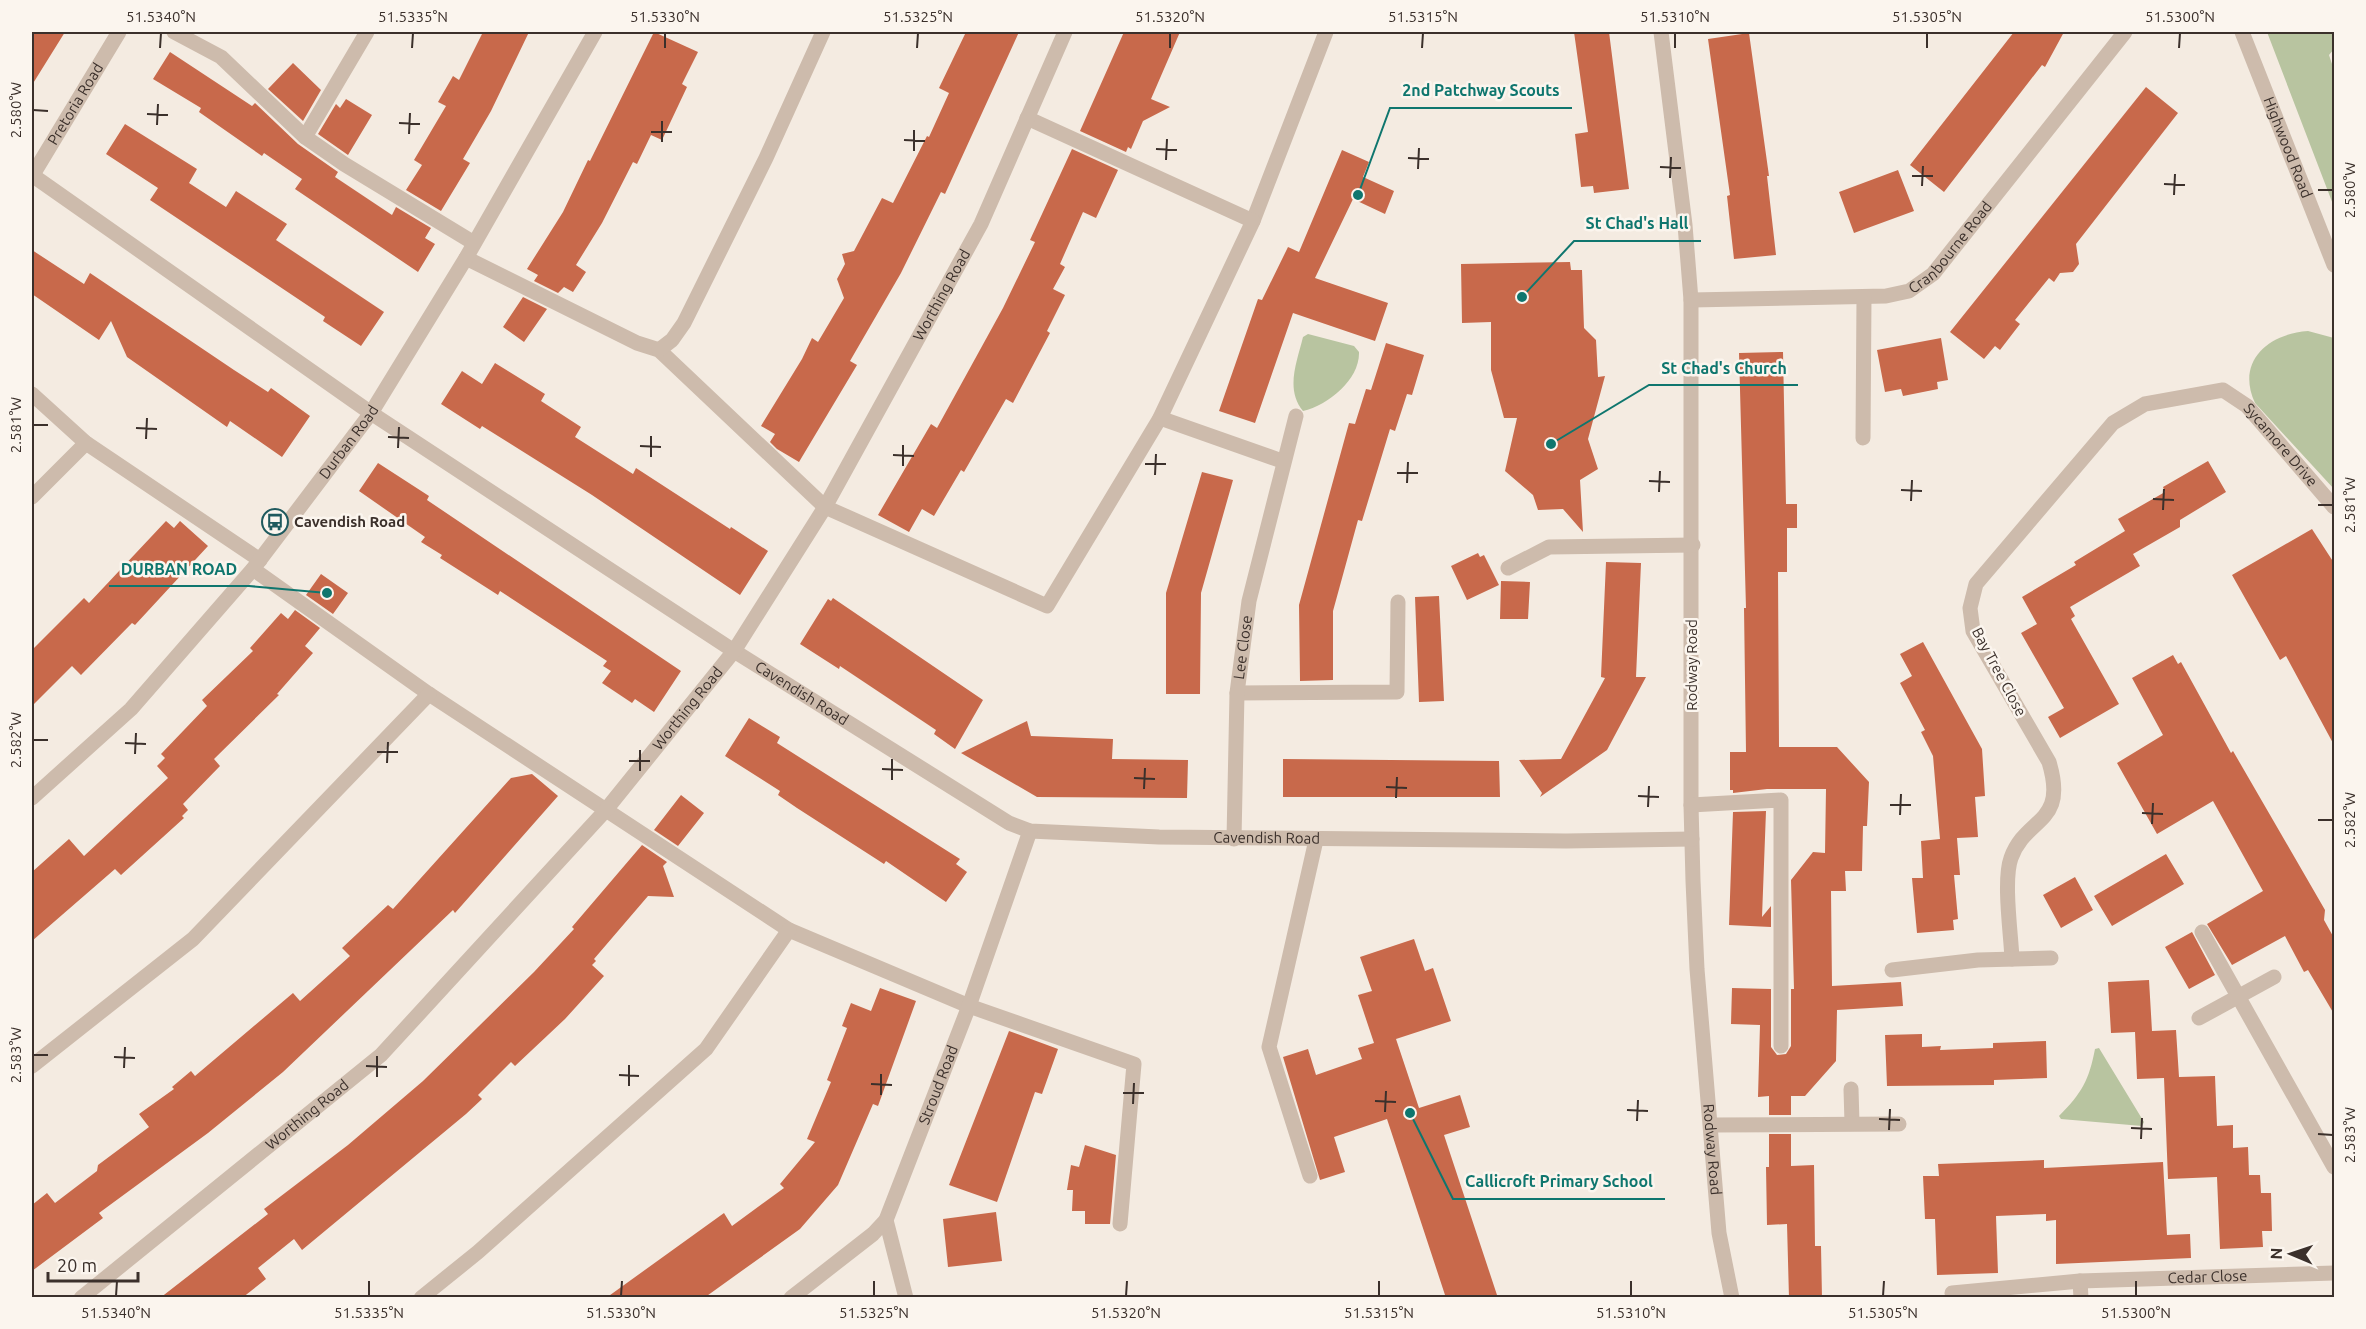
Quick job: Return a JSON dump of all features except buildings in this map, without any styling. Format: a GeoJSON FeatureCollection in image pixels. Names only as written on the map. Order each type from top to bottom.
{"type":"FeatureCollection","features":[{"type":"Feature","properties":{"kind":"street","name":"Pretoria Road"},"geometry":{"type":"LineString","coordinates":[[32,176],[119,32]]}},
{"type":"Feature","properties":{"kind":"street"},"geometry":{"type":"LineString","coordinates":[[174,32],[221,57],[305,137],[344,164],[474,243]]}},
{"type":"Feature","properties":{"kind":"street"},"geometry":{"type":"LineString","coordinates":[[305,137],[367,32]]}},
{"type":"Feature","properties":{"kind":"street","name":"Durban Road"},"geometry":{"type":"LineString","coordinates":[[32,798],[131,708],[257,564],[371,413],[466,258],[595,32]]}},
{"type":"Feature","properties":{"kind":"street"},"geometry":{"type":"LineString","coordinates":[[659,350],[672,340],[684,323],[766,158],[823,32]]}},
{"type":"Feature","properties":{"kind":"street","name":"Worthing Road"},"geometry":{"type":"LineString","coordinates":[[81,1298],[381,1055],[605,811],[734,651],[825,507],[981,224],[1065,32]]}},
{"type":"Feature","properties":{"kind":"street"},"geometry":{"type":"LineString","coordinates":[[466,258],[637,343],[659,350],[825,507],[1047,606],[1160,418],[1253,221],[1326,32]]}},
{"type":"Feature","properties":{"kind":"street","name":"Rodway Road"},"geometry":{"type":"LineString","coordinates":[[1660,32],[1684,214],[1692,300],[1691,805],[1697,969],[1719,1233],[1732,1298]]}},
{"type":"Feature","properties":{"kind":"street","name":"Cranbourne Road"},"geometry":{"type":"LineString","coordinates":[[1692,300],[1864,297],[1909,291],[1933,274],[2125,32]]}},
{"type":"Feature","properties":{"kind":"street","name":"Highwood Road"},"geometry":{"type":"LineString","coordinates":[[2242,32],[2334,265]]}},
{"type":"Feature","properties":{"kind":"street"},"geometry":{"type":"LineString","coordinates":[[1027,118],[1253,221]]}},
{"type":"Feature","properties":{"kind":"street","name":"Cavendish Road"},"geometry":{"type":"LineString","coordinates":[[32,176],[371,413],[734,651],[1009,823],[1030,831],[1234,839],[1692,839]]}},
{"type":"Feature","properties":{"kind":"street"},"geometry":{"type":"LineString","coordinates":[[1863,438],[1864,297]]}},
{"type":"Feature","properties":{"kind":"street","name":"Sycamore Drive"},"geometry":{"type":"LineString","coordinates":[[2223,390],[2247,405],[2334,507]]}},
{"type":"Feature","properties":{"kind":"street","name":"Bay Tree Close"},"geometry":{"type":"LineString","coordinates":[[2012,959],[2009,875],[2011,858],[2020,843],[2048,814],[2054,794],[2054,778],[2049,762],[1973,631],[1970,608],[1976,584],[2113,423],[2145,404],[2223,390]]}},
{"type":"Feature","properties":{"kind":"street"},"geometry":{"type":"LineString","coordinates":[[32,394],[86,443],[257,564],[429,694],[789,930],[969,1006],[1134,1064],[1120,1224]]}},
{"type":"Feature","properties":{"kind":"street","name":"Lee Close"},"geometry":{"type":"LineString","coordinates":[[1234,839],[1237,693],[1249,602],[1282,461],[1296,416]]}},
{"type":"Feature","properties":{"kind":"street"},"geometry":{"type":"LineString","coordinates":[[1160,418],[1282,461]]}},
{"type":"Feature","properties":{"kind":"street"},"geometry":{"type":"LineString","coordinates":[[32,497],[86,443]]}},
{"type":"Feature","properties":{"kind":"street"},"geometry":{"type":"LineString","coordinates":[[1508,568],[1549,547],[1693,544]]}},
{"type":"Feature","properties":{"kind":"street"},"geometry":{"type":"LineString","coordinates":[[1237,693],[1397,692],[1398,602]]}},
{"type":"Feature","properties":{"kind":"street"},"geometry":{"type":"LineString","coordinates":[[32,1066],[192,939],[429,694]]}},
{"type":"Feature","properties":{"kind":"street"},"geometry":{"type":"LineString","coordinates":[[1691,805],[1780,800],[1780,1046]]}},
{"type":"Feature","properties":{"kind":"street","name":"Stroud Road"},"geometry":{"type":"LineString","coordinates":[[791,1298],[873,1234],[886,1220],[969,1006],[1030,831]]}},
{"type":"Feature","properties":{"kind":"street"},"geometry":{"type":"LineString","coordinates":[[1310,1176],[1269,1047],[1316,840]]}},
{"type":"Feature","properties":{"kind":"street"},"geometry":{"type":"LineString","coordinates":[[421,1298],[478,1252],[706,1049],[789,930]]}},
{"type":"Feature","properties":{"kind":"street"},"geometry":{"type":"LineString","coordinates":[[2202,932],[2334,1167]]}},
{"type":"Feature","properties":{"kind":"street"},"geometry":{"type":"LineString","coordinates":[[1892,970],[1978,960],[2051,958]]}},
{"type":"Feature","properties":{"kind":"street"},"geometry":{"type":"LineString","coordinates":[[2199,1017],[2274,977]]}},
{"type":"Feature","properties":{"kind":"street"},"geometry":{"type":"LineString","coordinates":[[1851,1089],[1852,1123]]}},
{"type":"Feature","properties":{"kind":"street"},"geometry":{"type":"LineString","coordinates":[[1711,1125],[1899,1124]]}},
{"type":"Feature","properties":{"kind":"street"},"geometry":{"type":"LineString","coordinates":[[886,1220],[906,1298]]}},
{"type":"Feature","properties":{"kind":"street","name":"Cedar Close"},"geometry":{"type":"LineString","coordinates":[[1952,1293],[2080,1281],[2334,1273]]}},
{"type":"Feature","properties":{"kind":"street"},"geometry":{"type":"LineString","coordinates":[[2080,1281],[2081,1298]]}},
{"type":"Feature","properties":{"kind":"green space"},"geometry":{"type":"Polygon","coordinates":[[[2267,32],[2334,32],[2334,49],[2329,55],[2334,70],[2334,207],[2267,32]]]}},
{"type":"Feature","properties":{"kind":"green space"},"geometry":{"type":"Polygon","coordinates":[[[2308,331],[2334,338],[2334,489],[2255,403],[2250,388],[2253,363],[2268,344],[2293,333],[2308,331]]]}},
{"type":"Feature","properties":{"kind":"green space"},"geometry":{"type":"Polygon","coordinates":[[[1308,334],[1354,346],[1359,352],[1358,362],[1349,381],[1323,403],[1303,411],[1295,394],[1294,375],[1303,337],[1308,334]]]}},
{"type":"Feature","properties":{"kind":"green space"},"geometry":{"type":"Polygon","coordinates":[[[2099,1048],[2144,1122],[2142,1126],[2061,1119],[2059,1116],[2083,1086],[2095,1049],[2099,1048]]]}},
{"type":"Feature","properties":{"kind":"place","name":"2nd Patchway Scouts"},"geometry":{"type":"Point","coordinates":[1358,195]}},
{"type":"Feature","properties":{"kind":"place","name":"St Chad's Hall"},"geometry":{"type":"Point","coordinates":[1522,297]}},
{"type":"Feature","properties":{"kind":"place","name":"St Chad's Church"},"geometry":{"type":"Point","coordinates":[1551,444]}},
{"type":"Feature","properties":{"kind":"place","name":"Cavendish Road"},"geometry":{"type":"Point","coordinates":[275,522]}},
{"type":"Feature","properties":{"kind":"place","name":"DURBAN ROAD"},"geometry":{"type":"Point","coordinates":[327,593]}},
{"type":"Feature","properties":{"kind":"place","name":"Callicroft Primary School"},"geometry":{"type":"Point","coordinates":[1410,1113]}}]}
